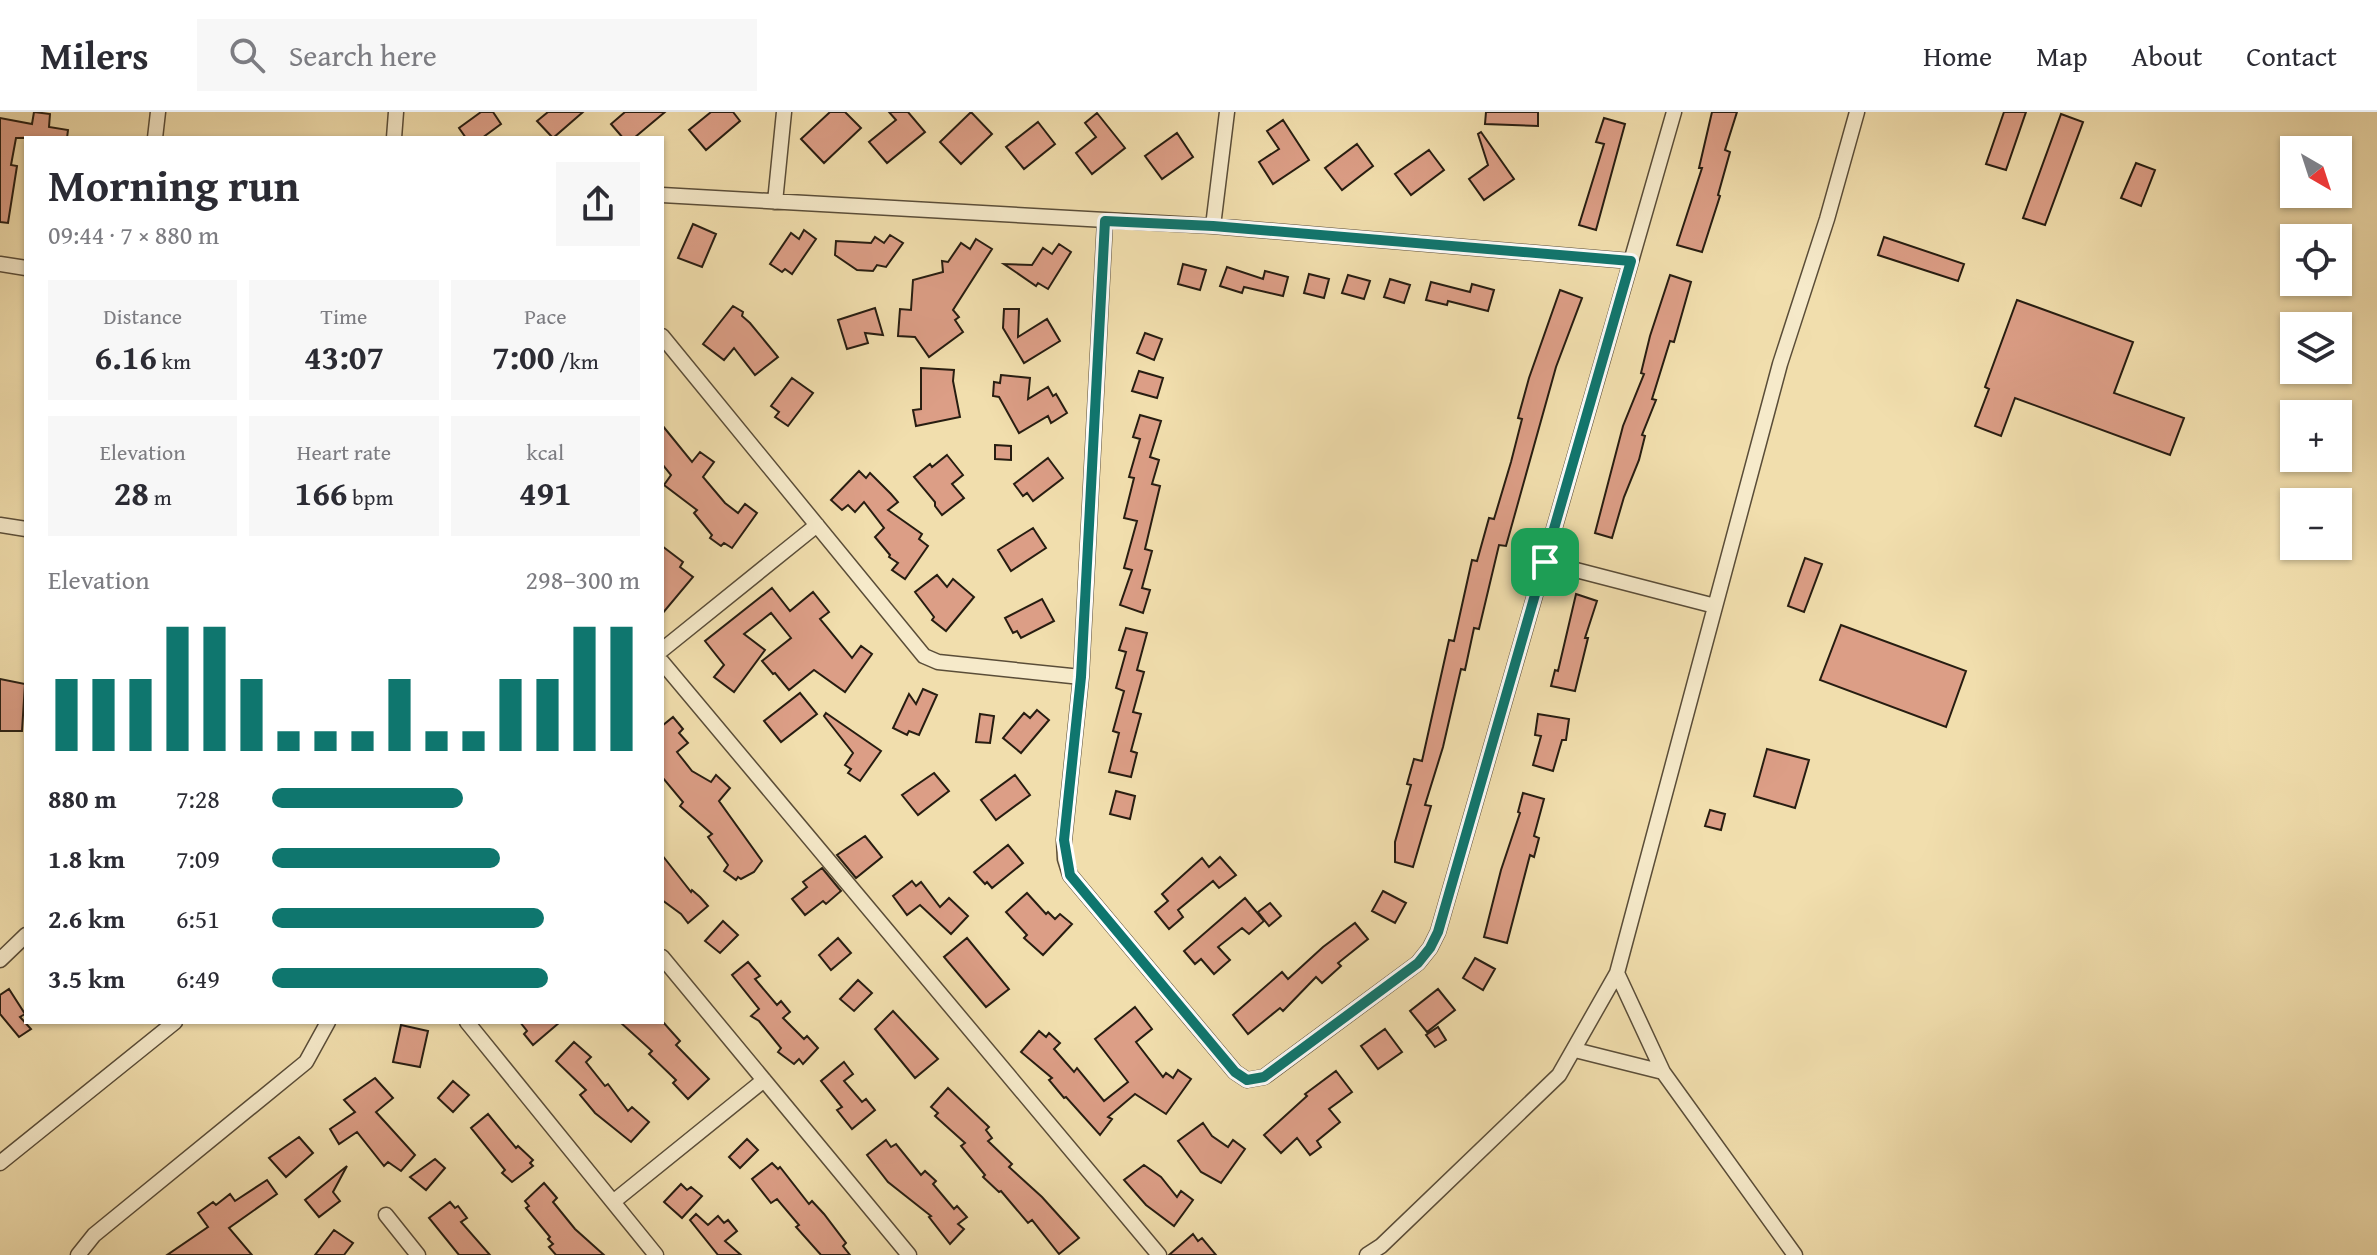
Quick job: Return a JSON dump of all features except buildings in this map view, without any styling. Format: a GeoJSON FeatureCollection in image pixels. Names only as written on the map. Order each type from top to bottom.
{"type":"FeatureCollection","features":[{"type":"Feature","properties":{"kind":"street"},"geometry":{"type":"LineString","coordinates":[[155,136],[158,112]]}},
{"type":"Feature","properties":{"kind":"street"},"geometry":{"type":"LineString","coordinates":[[394,136],[396,112]]}},
{"type":"Feature","properties":{"kind":"street"},"geometry":{"type":"LineString","coordinates":[[775,202],[784,112]]}},
{"type":"Feature","properties":{"kind":"street"},"geometry":{"type":"LineString","coordinates":[[1213,226],[1227,112]]}},
{"type":"Feature","properties":{"kind":"street"},"geometry":{"type":"LineString","coordinates":[[1105,221],[1081,677],[1064,840],[1070,875],[1235,1072],[1247,1080],[1264,1077],[1418,963],[1438,932],[1674,112]]}},
{"type":"Feature","properties":{"kind":"street"},"geometry":{"type":"LineString","coordinates":[[1367,1255],[1384,1251],[1559,1075],[1617,973],[1780,364],[1827,219],[1857,112]]}},
{"type":"Feature","properties":{"kind":"street"},"geometry":{"type":"LineString","coordinates":[[664,195],[1213,226],[1631,261]]}},
{"type":"Feature","properties":{"kind":"street"},"geometry":{"type":"LineString","coordinates":[[0,264],[24,268]]}},
{"type":"Feature","properties":{"kind":"street"},"geometry":{"type":"LineString","coordinates":[[664,338],[924,656],[938,662],[1081,677]]}},
{"type":"Feature","properties":{"kind":"street"},"geometry":{"type":"LineString","coordinates":[[0,525],[24,529]]}},
{"type":"Feature","properties":{"kind":"street"},"geometry":{"type":"LineString","coordinates":[[664,648],[817,525]]}},
{"type":"Feature","properties":{"kind":"street"},"geometry":{"type":"LineString","coordinates":[[1545,562],[1715,606]]}},
{"type":"Feature","properties":{"kind":"street"},"geometry":{"type":"LineString","coordinates":[[664,664],[1159,1255]]}},
{"type":"Feature","properties":{"kind":"street"},"geometry":{"type":"LineString","coordinates":[[0,960],[24,937]]}},
{"type":"Feature","properties":{"kind":"street"},"geometry":{"type":"LineString","coordinates":[[664,959],[909,1255]]}},
{"type":"Feature","properties":{"kind":"street"},"geometry":{"type":"LineString","coordinates":[[1617,973],[1663,1072],[1795,1255]]}},
{"type":"Feature","properties":{"kind":"street"},"geometry":{"type":"LineString","coordinates":[[0,1163],[173,1024]]}},
{"type":"Feature","properties":{"kind":"street"},"geometry":{"type":"LineString","coordinates":[[78,1255],[94,1235],[306,1062],[327,1024]]}},
{"type":"Feature","properties":{"kind":"street"},"geometry":{"type":"LineString","coordinates":[[468,1024],[656,1255]]}},
{"type":"Feature","properties":{"kind":"street"},"geometry":{"type":"LineString","coordinates":[[1575,1050],[1663,1072]]}},
{"type":"Feature","properties":{"kind":"street"},"geometry":{"type":"LineString","coordinates":[[613,1202],[764,1080]]}},
{"type":"Feature","properties":{"kind":"street"},"geometry":{"type":"LineString","coordinates":[[386,1215],[418,1255]]}},
{"type":"Feature","properties":{"kind":"route"},"geometry":{"type":"LineString","coordinates":[[1105,221],[1213,226],[1631,261],[1545,562],[1438,932],[1430,948],[1418,963],[1264,1077],[1247,1080],[1235,1072],[1070,875],[1065,859],[1064,840],[1081,677],[1105,221]]}}]}
